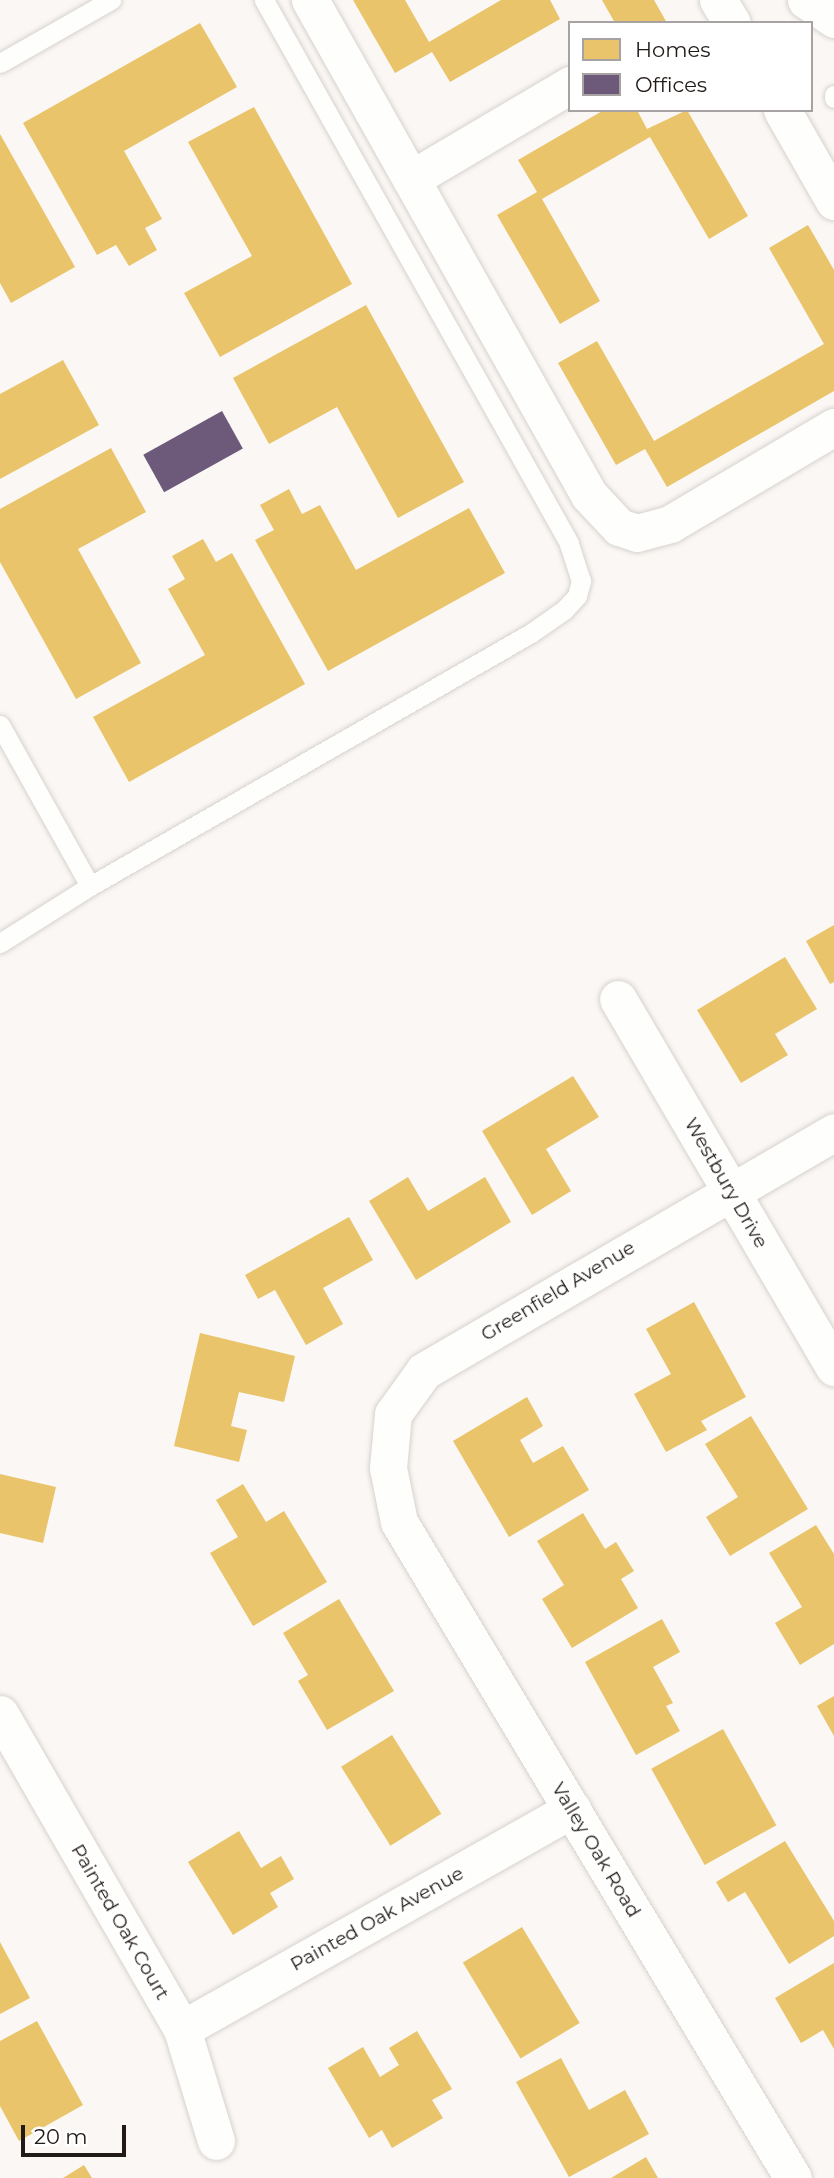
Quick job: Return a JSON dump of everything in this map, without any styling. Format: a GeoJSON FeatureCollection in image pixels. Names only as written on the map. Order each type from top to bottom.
{"type":"FeatureCollection","features":[{"type":"Feature","properties":{"kind":"street"},"geometry":{"type":"LineString","coordinates":[[310,0],[589,495],[619,527],[637,533],[670,524],[834,428]]}},
{"type":"Feature","properties":{"kind":"street"},"geometry":{"type":"LineString","coordinates":[[718,0],[731,21]]}},
{"type":"Feature","properties":{"kind":"street"},"geometry":{"type":"LineString","coordinates":[[806,0],[834,19]]}},
{"type":"Feature","properties":{"kind":"street"},"geometry":{"type":"LineString","coordinates":[[411,179],[568,86]]}},
{"type":"Feature","properties":{"kind":"street"},"geometry":{"type":"LineString","coordinates":[[783,112],[834,201]]}},
{"type":"Feature","properties":{"kind":"street","name":"Westbury Drive"},"geometry":{"type":"LineString","coordinates":[[618,999],[834,1367]]}},
{"type":"Feature","properties":{"kind":"street","name":"Greenfield Avenue"},"geometry":{"type":"LineString","coordinates":[[399,1522],[388,1468],[393,1414],[424,1371],[730,1189],[834,1132]]}},
{"type":"Feature","properties":{"kind":"street","name":"Valley Oak Road"},"geometry":{"type":"LineString","coordinates":[[399,1522],[793,2178]]}},
{"type":"Feature","properties":{"kind":"street","name":"Painted Oak Court"},"geometry":{"type":"LineString","coordinates":[[0,1714],[182,2029],[216,2141]]}},
{"type":"Feature","properties":{"kind":"street","name":"Painted Oak Avenue"},"geometry":{"type":"LineString","coordinates":[[182,2029],[572,1809]]}},
{"type":"Feature","properties":{"kind":"lane"},"geometry":{"type":"LineString","coordinates":[[0,63],[111,0]]}},
{"type":"Feature","properties":{"kind":"lane"},"geometry":{"type":"LineString","coordinates":[[0,943],[90,886],[515,643],[564,610],[576,596],[581,581],[569,543],[264,0]]}},
{"type":"Feature","properties":{"kind":"lane"},"geometry":{"type":"LineString","coordinates":[[0,725],[90,886]]}},
{"type":"Feature","properties":{"kind":"building: Homes"},"geometry":{"type":"Polygon","coordinates":[[[353,0],[405,0],[429,42],[501,0],[550,0],[560,19],[450,82],[432,52],[395,73],[353,0]]]}},
{"type":"Feature","properties":{"kind":"building: Homes"},"geometry":{"type":"Polygon","coordinates":[[[602,0],[654,0],[666,21],[614,21],[602,0]]]}},
{"type":"Feature","properties":{"kind":"building: Homes"},"geometry":{"type":"Polygon","coordinates":[[[200,23],[237,87],[124,151],[162,219],[145,228],[157,250],[129,266],[116,245],[97,255],[23,123],[200,23]]]}},
{"type":"Feature","properties":{"kind":"building: Homes"},"geometry":{"type":"Polygon","coordinates":[[[254,107],[352,284],[220,357],[184,293],[252,256],[188,142],[254,107]]]}},
{"type":"Feature","properties":{"kind":"building: Homes"},"geometry":{"type":"Polygon","coordinates":[[[601,112],[638,112],[647,129],[688,112],[748,216],[709,239],[650,137],[542,199],[600,301],[560,324],[497,215],[537,192],[518,160],[601,112]]]}},
{"type":"Feature","properties":{"kind":"building: Homes"},"geometry":{"type":"Polygon","coordinates":[[[0,134],[75,267],[11,303],[0,283],[0,134]]]}},
{"type":"Feature","properties":{"kind":"building: Homes"},"geometry":{"type":"Polygon","coordinates":[[[808,225],[834,270],[834,391],[667,487],[645,449],[616,465],[558,363],[597,341],[654,441],[824,344],[769,248],[808,225]]]}},
{"type":"Feature","properties":{"kind":"building: Homes"},"geometry":{"type":"Polygon","coordinates":[[[366,305],[464,482],[398,518],[337,407],[269,444],[233,378],[366,305]]]}},
{"type":"Feature","properties":{"kind":"building: Homes"},"geometry":{"type":"Polygon","coordinates":[[[63,360],[99,425],[0,479],[0,394],[63,360]]]}},
{"type":"Feature","properties":{"kind":"building: Homes"},"geometry":{"type":"Polygon","coordinates":[[[111,448],[146,512],[78,549],[141,663],[76,699],[0,562],[0,509],[111,448]]]}},
{"type":"Feature","properties":{"kind":"building: Homes"},"geometry":{"type":"Polygon","coordinates":[[[289,489],[302,514],[320,505],[356,570],[469,508],[505,573],[328,671],[255,540],[274,530],[260,505],[289,489]]]}},
{"type":"Feature","properties":{"kind":"building: Homes"},"geometry":{"type":"Polygon","coordinates":[[[203,539],[216,562],[232,553],[305,684],[129,782],[93,717],[205,655],[168,589],[185,579],[172,556],[203,539]]]}},
{"type":"Feature","properties":{"kind":"building: Homes"},"geometry":{"type":"Polygon","coordinates":[[[834,925],[834,982],[830,984],[806,941],[834,925]]]}},
{"type":"Feature","properties":{"kind":"building: Homes"},"geometry":{"type":"Polygon","coordinates":[[[785,957],[817,1009],[775,1034],[788,1055],[741,1083],[697,1010],[785,957]]]}},
{"type":"Feature","properties":{"kind":"building: Homes"},"geometry":{"type":"Polygon","coordinates":[[[573,1076],[599,1117],[546,1149],[571,1191],[532,1215],[482,1131],[573,1076]]]}},
{"type":"Feature","properties":{"kind":"building: Homes"},"geometry":{"type":"Polygon","coordinates":[[[408,1177],[428,1211],[485,1177],[511,1222],[416,1280],[369,1201],[408,1177]]]}},
{"type":"Feature","properties":{"kind":"building: Homes"},"geometry":{"type":"Polygon","coordinates":[[[349,1217],[373,1260],[323,1288],[343,1324],[306,1345],[275,1290],[258,1299],[245,1275],[349,1217]]]}},
{"type":"Feature","properties":{"kind":"building: Homes"},"geometry":{"type":"Polygon","coordinates":[[[694,1302],[746,1397],[701,1421],[707,1430],[666,1452],[634,1394],[671,1374],[646,1329],[694,1302]]]}},
{"type":"Feature","properties":{"kind":"building: Homes"},"geometry":{"type":"Polygon","coordinates":[[[200,1333],[295,1356],[284,1402],[239,1392],[231,1426],[247,1430],[239,1462],[174,1446],[200,1333]]]}},
{"type":"Feature","properties":{"kind":"building: Homes"},"geometry":{"type":"Polygon","coordinates":[[[527,1397],[543,1426],[520,1440],[533,1463],[563,1446],[589,1490],[509,1537],[453,1441],[527,1397]]]}},
{"type":"Feature","properties":{"kind":"building: Homes"},"geometry":{"type":"Polygon","coordinates":[[[751,1416],[808,1509],[730,1556],[706,1517],[738,1497],[705,1444],[751,1416]]]}},
{"type":"Feature","properties":{"kind":"building: Homes"},"geometry":{"type":"Polygon","coordinates":[[[0,1474],[56,1487],[43,1543],[0,1533],[0,1474]]]}},
{"type":"Feature","properties":{"kind":"building: Homes"},"geometry":{"type":"Polygon","coordinates":[[[243,1484],[266,1522],[284,1511],[327,1582],[253,1626],[210,1553],[238,1537],[216,1500],[243,1484]]]}},
{"type":"Feature","properties":{"kind":"building: Homes"},"geometry":{"type":"Polygon","coordinates":[[[583,1513],[605,1549],[616,1542],[634,1571],[621,1579],[638,1608],[572,1648],[542,1599],[564,1585],[537,1541],[583,1513]]]}},
{"type":"Feature","properties":{"kind":"building: Homes"},"geometry":{"type":"Polygon","coordinates":[[[816,1525],[834,1554],[834,1644],[800,1665],[775,1623],[802,1607],[769,1553],[816,1525]]]}},
{"type":"Feature","properties":{"kind":"building: Homes"},"geometry":{"type":"Polygon","coordinates":[[[339,1599],[394,1691],[327,1730],[298,1681],[308,1675],[283,1633],[339,1599]]]}},
{"type":"Feature","properties":{"kind":"building: Homes"},"geometry":{"type":"Polygon","coordinates":[[[662,1619],[680,1652],[653,1667],[673,1703],[666,1706],[680,1731],[636,1755],[585,1662],[662,1619]]]}},
{"type":"Feature","properties":{"kind":"building: Homes"},"geometry":{"type":"Polygon","coordinates":[[[834,1696],[834,1736],[817,1706],[834,1696]]]}},
{"type":"Feature","properties":{"kind":"building: Homes"},"geometry":{"type":"Polygon","coordinates":[[[723,1729],[776,1825],[705,1865],[651,1769],[723,1729]]]}},
{"type":"Feature","properties":{"kind":"building: Homes"},"geometry":{"type":"Polygon","coordinates":[[[392,1735],[441,1814],[390,1846],[341,1767],[392,1735]]]}},
{"type":"Feature","properties":{"kind":"building: Homes"},"geometry":{"type":"Polygon","coordinates":[[[239,1831],[261,1868],[281,1856],[294,1879],[270,1893],[278,1907],[233,1935],[188,1862],[239,1831]]]}},
{"type":"Feature","properties":{"kind":"building: Homes"},"geometry":{"type":"Polygon","coordinates":[[[785,1841],[834,1921],[834,1936],[789,1964],[745,1892],[728,1902],[716,1882],[785,1841]]]}},
{"type":"Feature","properties":{"kind":"building: Homes"},"geometry":{"type":"Polygon","coordinates":[[[522,1927],[580,2023],[521,2059],[463,1963],[522,1927]]]}},
{"type":"Feature","properties":{"kind":"building: Homes"},"geometry":{"type":"Polygon","coordinates":[[[0,1942],[30,1998],[0,2014],[0,1942]]]}},
{"type":"Feature","properties":{"kind":"building: Homes"},"geometry":{"type":"Polygon","coordinates":[[[834,1963],[834,2049],[823,2030],[801,2043],[775,1998],[834,1963]]]}},
{"type":"Feature","properties":{"kind":"building: Homes"},"geometry":{"type":"Polygon","coordinates":[[[37,2021],[83,2105],[19,2141],[0,2106],[0,2041],[37,2021]]]}},
{"type":"Feature","properties":{"kind":"building: Homes"},"geometry":{"type":"Polygon","coordinates":[[[417,2031],[452,2089],[432,2100],[443,2118],[392,2148],[382,2130],[369,2138],[328,2068],[363,2047],[380,2077],[399,2065],[389,2048],[417,2031]]]}},
{"type":"Feature","properties":{"kind":"building: Homes"},"geometry":{"type":"Polygon","coordinates":[[[561,2058],[589,2110],[625,2090],[649,2134],[569,2177],[516,2082],[561,2058]]]}},
{"type":"Feature","properties":{"kind":"building: Homes"},"geometry":{"type":"Polygon","coordinates":[[[646,2157],[658,2178],[611,2178],[646,2157]]]}},
{"type":"Feature","properties":{"kind":"building: Homes"},"geometry":{"type":"Polygon","coordinates":[[[84,2165],[92,2178],[63,2178],[84,2165]]]}},
{"type":"Feature","properties":{"kind":"building: Offices"},"geometry":{"type":"Polygon","coordinates":[[[222,411],[243,449],[164,492],[143,455],[222,411]]]}}]}
